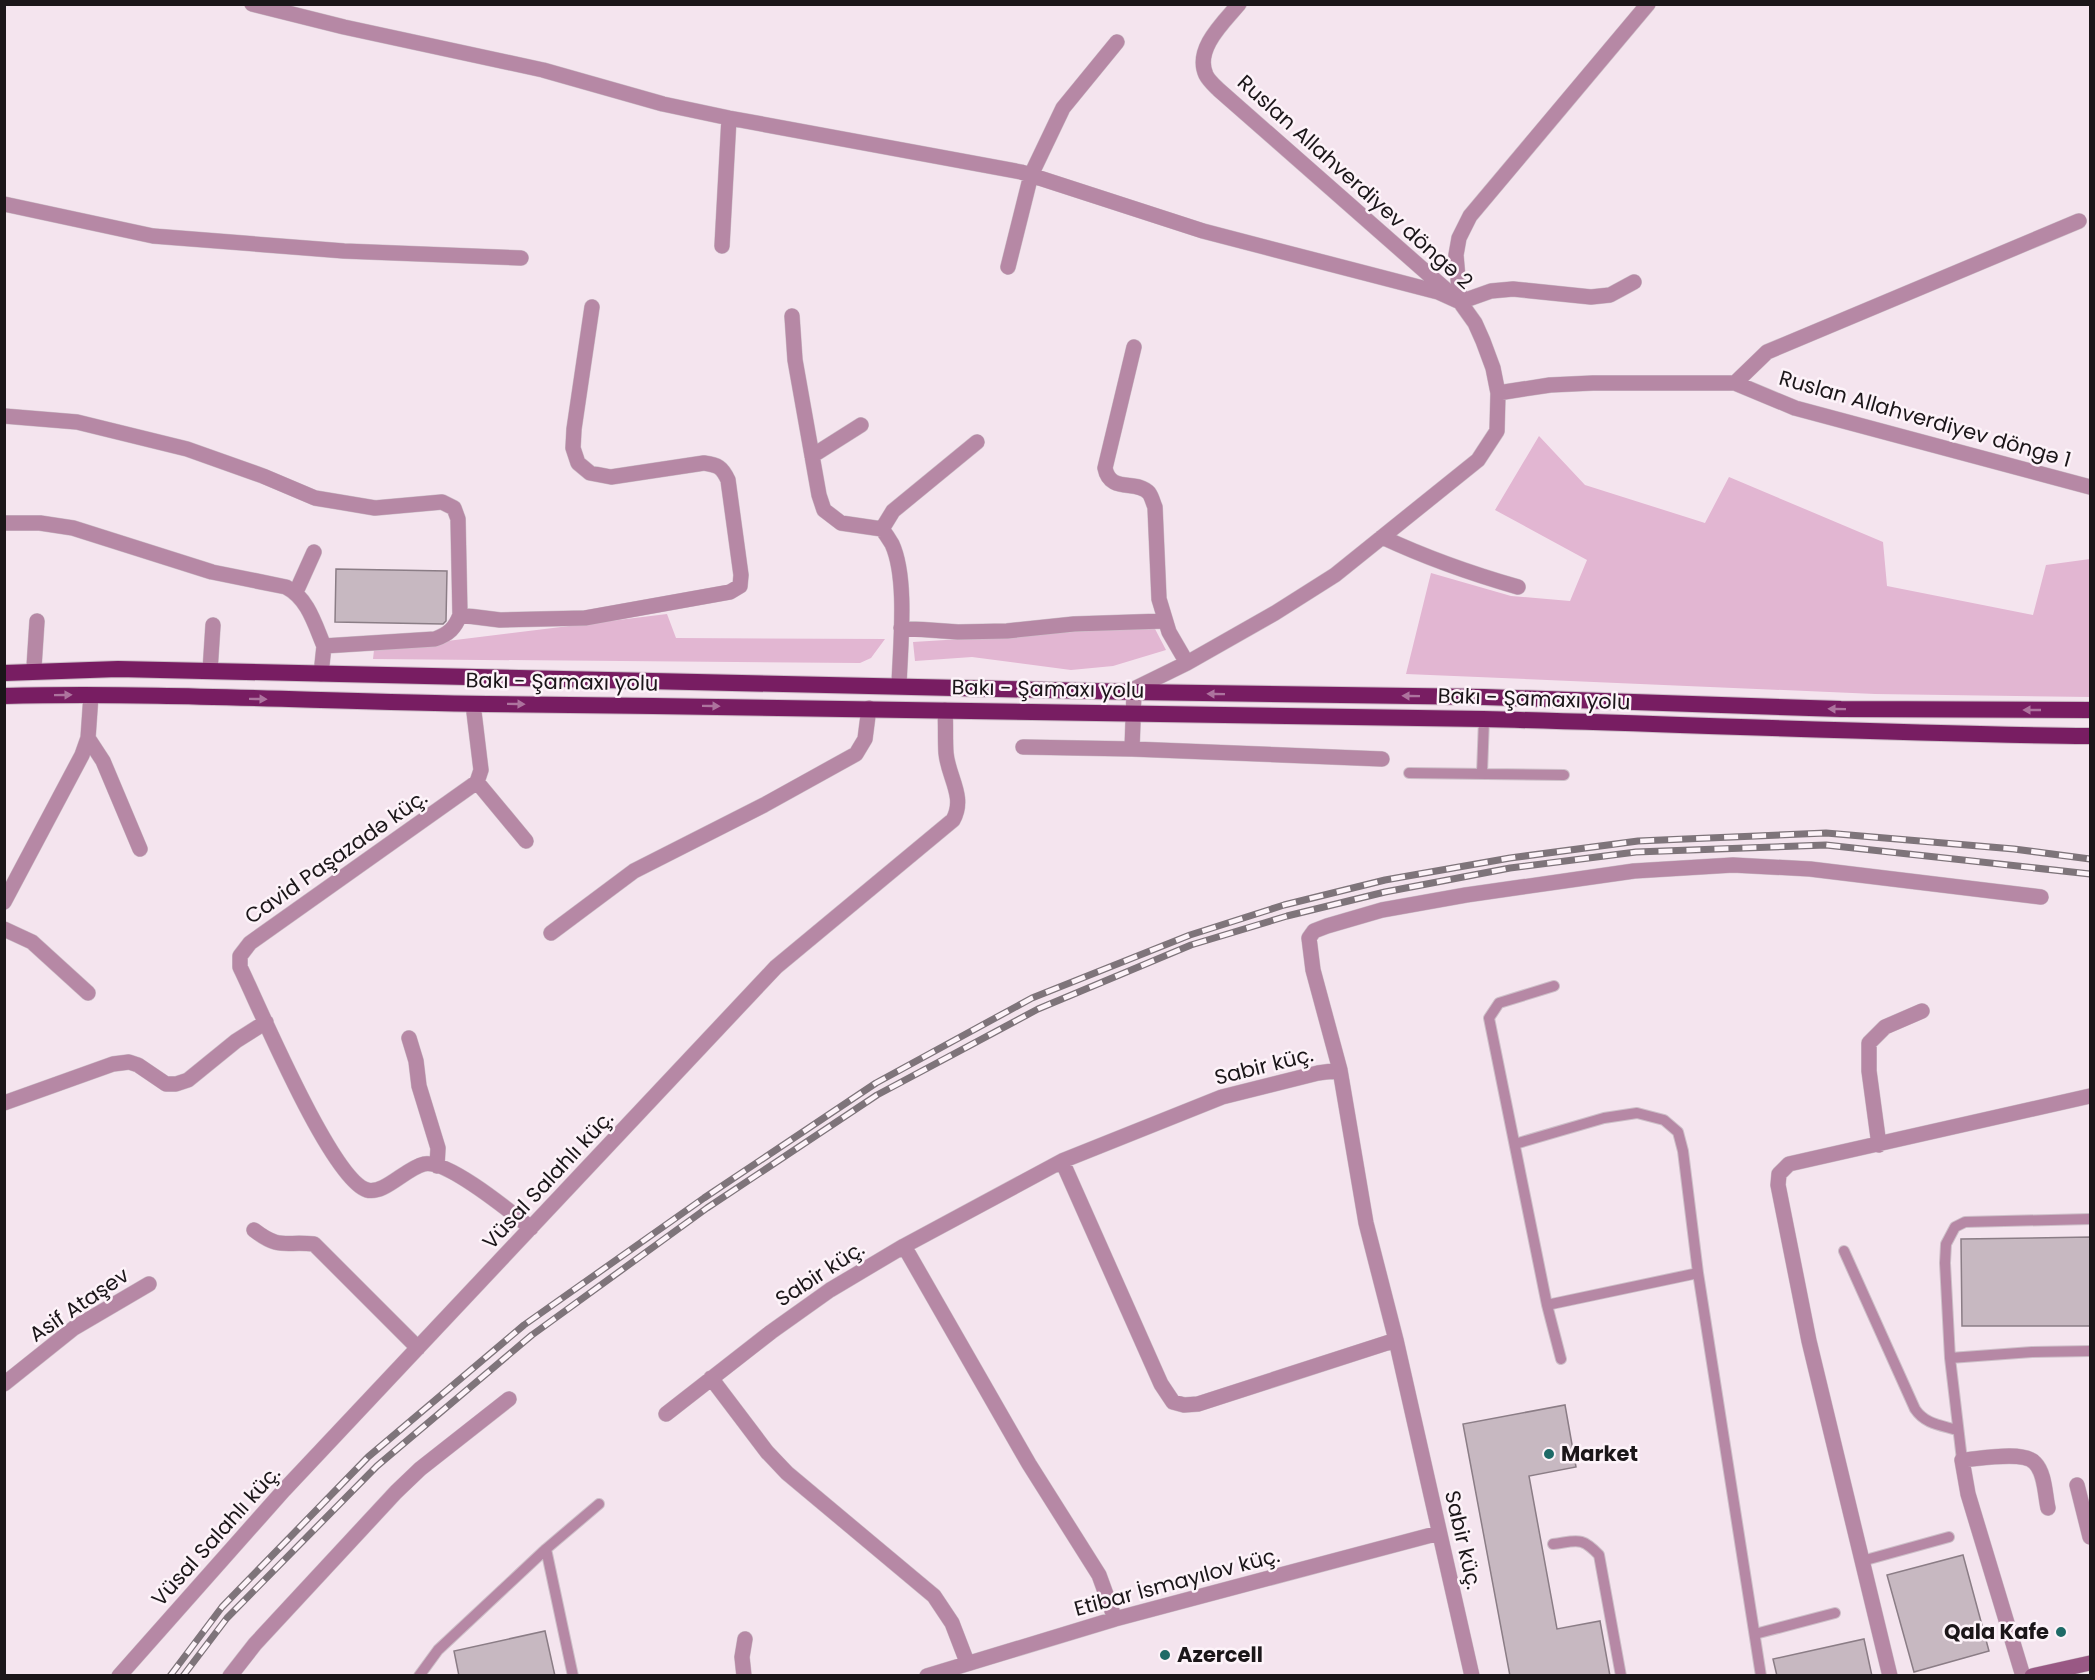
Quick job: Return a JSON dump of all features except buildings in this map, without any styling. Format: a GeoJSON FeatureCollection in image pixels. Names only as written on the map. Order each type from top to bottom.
{"type":"FeatureCollection","features":[{"type":"Feature","properties":{"kind":"highway","name":"Bakı - Şamaxı yolu"},"geometry":{"type":"LineString","coordinates":[[4,665],[210,672],[1134,692],[1484,697],[1841,710],[2091,710]]}},
{"type":"Feature","properties":{"kind":"highway","name":"Bakı - Şamaxı yolu"},"geometry":{"type":"LineString","coordinates":[[4,673],[118,669]]}},
{"type":"Feature","properties":{"kind":"highway","name":"Bakı - Şamaxı yolu"},"geometry":{"type":"LineString","coordinates":[[4,696],[91,695],[473,704],[869,708],[1484,719],[1839,732],[2091,736]]}},
{"type":"Feature","properties":{"kind":"main road"},"geometry":{"type":"LineString","coordinates":[[2032,1676],[2090,1665]]}},
{"type":"Feature","properties":{"kind":"street"},"geometry":{"type":"LineString","coordinates":[[252,4],[344,27],[543,70],[663,104],[1031,175],[1203,231],[1438,292],[1460,302],[1491,291],[1513,289],[1591,297],[1610,295],[1634,282]]}},
{"type":"Feature","properties":{"kind":"street","name":"Ruslan Allahverdiyev döngə 2"},"geometry":{"type":"LineString","coordinates":[[1134,692],[1136,688],[1187,663],[1335,575],[1478,460],[1497,431],[1498,393],[1493,368],[1475,323],[1460,302],[1219,90],[1207,76],[1203,63],[1206,49],[1214,35],[1239,4]]}},
{"type":"Feature","properties":{"kind":"street"},"geometry":{"type":"LineString","coordinates":[[1460,302],[1456,255],[1460,237],[1470,216],[1648,4]]}},
{"type":"Feature","properties":{"kind":"street"},"geometry":{"type":"LineString","coordinates":[[1008,267],[1031,175],[1063,108],[1117,42]]}},
{"type":"Feature","properties":{"kind":"street"},"geometry":{"type":"LineString","coordinates":[[722,246],[729,118]]}},
{"type":"Feature","properties":{"kind":"street"},"geometry":{"type":"LineString","coordinates":[[4,204],[153,236],[344,251],[521,258]]}},
{"type":"Feature","properties":{"kind":"street"},"geometry":{"type":"LineString","coordinates":[[1735,383],[1767,352],[2079,221]]}},
{"type":"Feature","properties":{"kind":"street"},"geometry":{"type":"LineString","coordinates":[[460,615],[500,620],[585,618],[730,592],[740,585],[740,565],[728,480],[724,470],[717,465],[704,464],[611,477],[590,473],[578,463],[573,448],[574,429],[592,307]]}},
{"type":"Feature","properties":{"kind":"street"},"geometry":{"type":"LineString","coordinates":[[792,316],[795,360],[819,495],[824,510],[841,522],[882,528],[892,544],[898,563],[901,594],[898,686]]}},
{"type":"Feature","properties":{"kind":"street"},"geometry":{"type":"LineString","coordinates":[[1134,347],[1105,468],[1113,482],[1144,490],[1151,495],[1155,507],[1158,590],[1164,621],[1187,663]]}},
{"type":"Feature","properties":{"kind":"street","name":"Ruslan Allahverdiyev döngə 1"},"geometry":{"type":"LineString","coordinates":[[1498,393],[1571,384],[1735,383],[1795,408],[2091,487]]}},
{"type":"Feature","properties":{"kind":"street"},"geometry":{"type":"LineString","coordinates":[[4,416],[77,422],[187,449],[315,498],[375,508],[442,502],[454,508],[458,519],[460,615],[455,627],[447,634],[435,639],[324,646]]}},
{"type":"Feature","properties":{"kind":"street"},"geometry":{"type":"LineString","coordinates":[[812,456],[861,424]]}},
{"type":"Feature","properties":{"kind":"street"},"geometry":{"type":"LineString","coordinates":[[882,528],[893,511],[977,442]]}},
{"type":"Feature","properties":{"kind":"street"},"geometry":{"type":"LineString","coordinates":[[4,523],[40,523],[73,528],[212,572],[296,592],[308,609],[324,646],[321,674]]}},
{"type":"Feature","properties":{"kind":"street"},"geometry":{"type":"LineString","coordinates":[[1382,537],[1424,557],[1462,571],[1518,587]]}},
{"type":"Feature","properties":{"kind":"street"},"geometry":{"type":"LineString","coordinates":[[296,592],[314,552]]}},
{"type":"Feature","properties":{"kind":"street"},"geometry":{"type":"LineString","coordinates":[[34,666],[37,621]]}},
{"type":"Feature","properties":{"kind":"street"},"geometry":{"type":"LineString","coordinates":[[901,628],[958,632],[1007,631],[1074,624],[1164,621]]}},
{"type":"Feature","properties":{"kind":"street"},"geometry":{"type":"LineString","coordinates":[[210,672],[213,625]]}},
{"type":"Feature","properties":{"kind":"street"},"geometry":{"type":"LineString","coordinates":[[1132,749],[1134,692]]}},
{"type":"Feature","properties":{"kind":"street"},"geometry":{"type":"LineString","coordinates":[[4,902],[82,754],[88,738],[91,695]]}},
{"type":"Feature","properties":{"kind":"street"},"geometry":{"type":"LineString","coordinates":[[473,704],[481,770],[477,782],[526,841]]}},
{"type":"Feature","properties":{"kind":"street"},"geometry":{"type":"LineString","coordinates":[[551,933],[634,871],[764,806],[856,754],[865,739],[869,708]]}},
{"type":"Feature","properties":{"kind":"street","name":"Vüsal Salahlı küç."},"geometry":{"type":"LineString","coordinates":[[119,1676],[284,1491],[776,968],[952,820],[959,809],[958,795],[946,753],[945,710]]}},
{"type":"Feature","properties":{"kind":"street"},"geometry":{"type":"LineString","coordinates":[[88,738],[103,761],[140,849]]}},
{"type":"Feature","properties":{"kind":"street"},"geometry":{"type":"LineString","coordinates":[[1023,747],[1382,759]]}},
{"type":"Feature","properties":{"kind":"street","name":"Cavid Paşazadə küç."},"geometry":{"type":"LineString","coordinates":[[437,1166],[429,1164],[415,1167],[381,1188],[370,1191],[361,1187],[330,1150],[308,1112],[240,967],[240,956],[250,943],[477,782]]}},
{"type":"Feature","properties":{"kind":"street"},"geometry":{"type":"LineString","coordinates":[[1340,1070],[1313,970],[1309,938],[1314,931],[1327,926],[1382,910],[1466,895],[1634,871],[1733,865],[1810,869],[2041,897]]}},
{"type":"Feature","properties":{"kind":"street"},"geometry":{"type":"LineString","coordinates":[[4,929],[32,942],[88,993]]}},
{"type":"Feature","properties":{"kind":"street"},"geometry":{"type":"LineString","coordinates":[[1879,1144],[1869,1071],[1869,1043],[1885,1027],[1922,1011]]}},
{"type":"Feature","properties":{"kind":"street"},"geometry":{"type":"LineString","coordinates":[[4,1103],[113,1064],[129,1062],[138,1065],[166,1084],[176,1084],[188,1080],[243,1036],[266,1022]]}},
{"type":"Feature","properties":{"kind":"street"},"geometry":{"type":"LineString","coordinates":[[409,1038],[416,1061],[419,1086],[438,1148],[437,1166],[481,1188],[531,1228]]}},
{"type":"Feature","properties":{"kind":"street","name":"Sabir küç."},"geometry":{"type":"LineString","coordinates":[[666,1414],[830,1290],[904,1246],[1062,1161],[1222,1097],[1318,1073],[1340,1070],[1366,1222],[1396,1340],[1472,1676]]}},
{"type":"Feature","properties":{"kind":"street"},"geometry":{"type":"LineString","coordinates":[[1890,1676],[1809,1341],[1778,1185],[1779,1174],[1789,1164],[2091,1096]]}},
{"type":"Feature","properties":{"kind":"street"},"geometry":{"type":"LineString","coordinates":[[1062,1161],[1161,1384],[1173,1402],[1184,1405],[1198,1404],[1396,1340]]}},
{"type":"Feature","properties":{"kind":"street"},"geometry":{"type":"LineString","coordinates":[[254,1230],[268,1241],[278,1244],[300,1242],[314,1244],[418,1348]]}},
{"type":"Feature","properties":{"kind":"street"},"geometry":{"type":"LineString","coordinates":[[904,1246],[1029,1464],[1094,1566],[1115,1619]]}},
{"type":"Feature","properties":{"kind":"street","name":"Asif Ataşev"},"geometry":{"type":"LineString","coordinates":[[4,1384],[74,1328],[149,1284]]}},
{"type":"Feature","properties":{"kind":"street"},"geometry":{"type":"LineString","coordinates":[[711,1378],[767,1452],[787,1473],[934,1596],[952,1623],[967,1662]]}},
{"type":"Feature","properties":{"kind":"street"},"geometry":{"type":"LineString","coordinates":[[231,1676],[255,1644],[396,1492],[420,1469],[509,1399]]}},
{"type":"Feature","properties":{"kind":"street"},"geometry":{"type":"LineString","coordinates":[[2023,1676],[1968,1494],[1962,1460],[2020,1456],[2035,1462],[2041,1473],[2048,1508]]}},
{"type":"Feature","properties":{"kind":"street"},"geometry":{"type":"LineString","coordinates":[[2077,1485],[2091,1537]]}},
{"type":"Feature","properties":{"kind":"street","name":"Etibar İsmayılov küç."},"geometry":{"type":"LineString","coordinates":[[927,1676],[1115,1619],[1439,1533]]}},
{"type":"Feature","properties":{"kind":"street"},"geometry":{"type":"LineString","coordinates":[[744,1676],[742,1657],[745,1639]]}},
{"type":"Feature","properties":{"kind":"lane"},"geometry":{"type":"LineString","coordinates":[[1482,774],[1484,719]]}},
{"type":"Feature","properties":{"kind":"lane"},"geometry":{"type":"LineString","coordinates":[[1409,773],[1564,775]]}},
{"type":"Feature","properties":{"kind":"lane"},"geometry":{"type":"LineString","coordinates":[[1554,986],[1499,1003],[1489,1018],[1547,1305],[1561,1359]]}},
{"type":"Feature","properties":{"kind":"lane"},"geometry":{"type":"LineString","coordinates":[[1515,1144],[1604,1118],[1637,1113],[1664,1120],[1678,1132],[1683,1151],[1698,1273],[1761,1676]]}},
{"type":"Feature","properties":{"kind":"lane"},"geometry":{"type":"LineString","coordinates":[[1962,1460],[1957,1430],[1945,1288],[1946,1244],[1955,1227],[1965,1222],[2091,1219]]}},
{"type":"Feature","properties":{"kind":"lane"},"geometry":{"type":"LineString","coordinates":[[1844,1251],[1915,1409],[1927,1422],[1957,1430]]}},
{"type":"Feature","properties":{"kind":"lane"},"geometry":{"type":"LineString","coordinates":[[1547,1305],[1698,1273]]}},
{"type":"Feature","properties":{"kind":"lane"},"geometry":{"type":"LineString","coordinates":[[1950,1358],[2032,1352],[2091,1351]]}},
{"type":"Feature","properties":{"kind":"lane"},"geometry":{"type":"LineString","coordinates":[[419,1676],[438,1650],[546,1549],[599,1504]]}},
{"type":"Feature","properties":{"kind":"lane"},"geometry":{"type":"LineString","coordinates":[[1862,1561],[1949,1537]]}},
{"type":"Feature","properties":{"kind":"lane"},"geometry":{"type":"LineString","coordinates":[[1553,1544],[1575,1541],[1587,1543],[1599,1555],[1622,1676]]}},
{"type":"Feature","properties":{"kind":"lane"},"geometry":{"type":"LineString","coordinates":[[546,1549],[573,1676]]}},
{"type":"Feature","properties":{"kind":"lane"},"geometry":{"type":"LineString","coordinates":[[1755,1634],[1835,1613]]}},
{"type":"Feature","properties":{"kind":"shaded area"},"geometry":{"type":"Polygon","coordinates":[[[1539,436],[1585,485],[1705,523],[1729,477],[1883,542],[1887,586],[2033,615],[2046,565],[2090,559],[2090,697],[1875,694],[1406,674],[1431,573],[1511,596],[1570,601],[1587,560],[1495,510],[1539,436]]]}},
{"type":"Feature","properties":{"kind":"shaded area"},"geometry":{"type":"Polygon","coordinates":[[[667,614],[676,638],[885,639],[871,658],[860,663],[373,659],[374,650],[667,614]]]}},
{"type":"Feature","properties":{"kind":"shaded area"},"geometry":{"type":"Polygon","coordinates":[[[1154,627],[1166,650],[1113,666],[1071,670],[972,657],[915,661],[913,642],[1154,627]]]}},
{"type":"Feature","properties":{"kind":"railway"},"geometry":{"type":"LineString","coordinates":[[170,1676],[222,1607],[368,1457],[524,1325],[704,1198],[876,1083],[1032,998],[1190,935],[1284,905],[1385,880],[1510,858],[1638,841],[1826,833],[2014,849],[2090,859]]}},
{"type":"Feature","properties":{"kind":"railway"},"geometry":{"type":"LineString","coordinates":[[183,1676],[227,1618],[377,1466],[532,1335],[707,1208],[877,1095],[1038,1009],[1191,945],[1287,916],[1385,892],[1510,868],[1636,852],[1826,845],[2090,874]]}},
{"type":"Feature","properties":{"kind":"place","name":"Market"},"geometry":{"type":"Point","coordinates":[1549,1454]}},
{"type":"Feature","properties":{"kind":"place","name":"Qala Kafe"},"geometry":{"type":"Point","coordinates":[2061,1632]}},
{"type":"Feature","properties":{"kind":"place","name":"Azercell"},"geometry":{"type":"Point","coordinates":[1165,1655]}}]}
